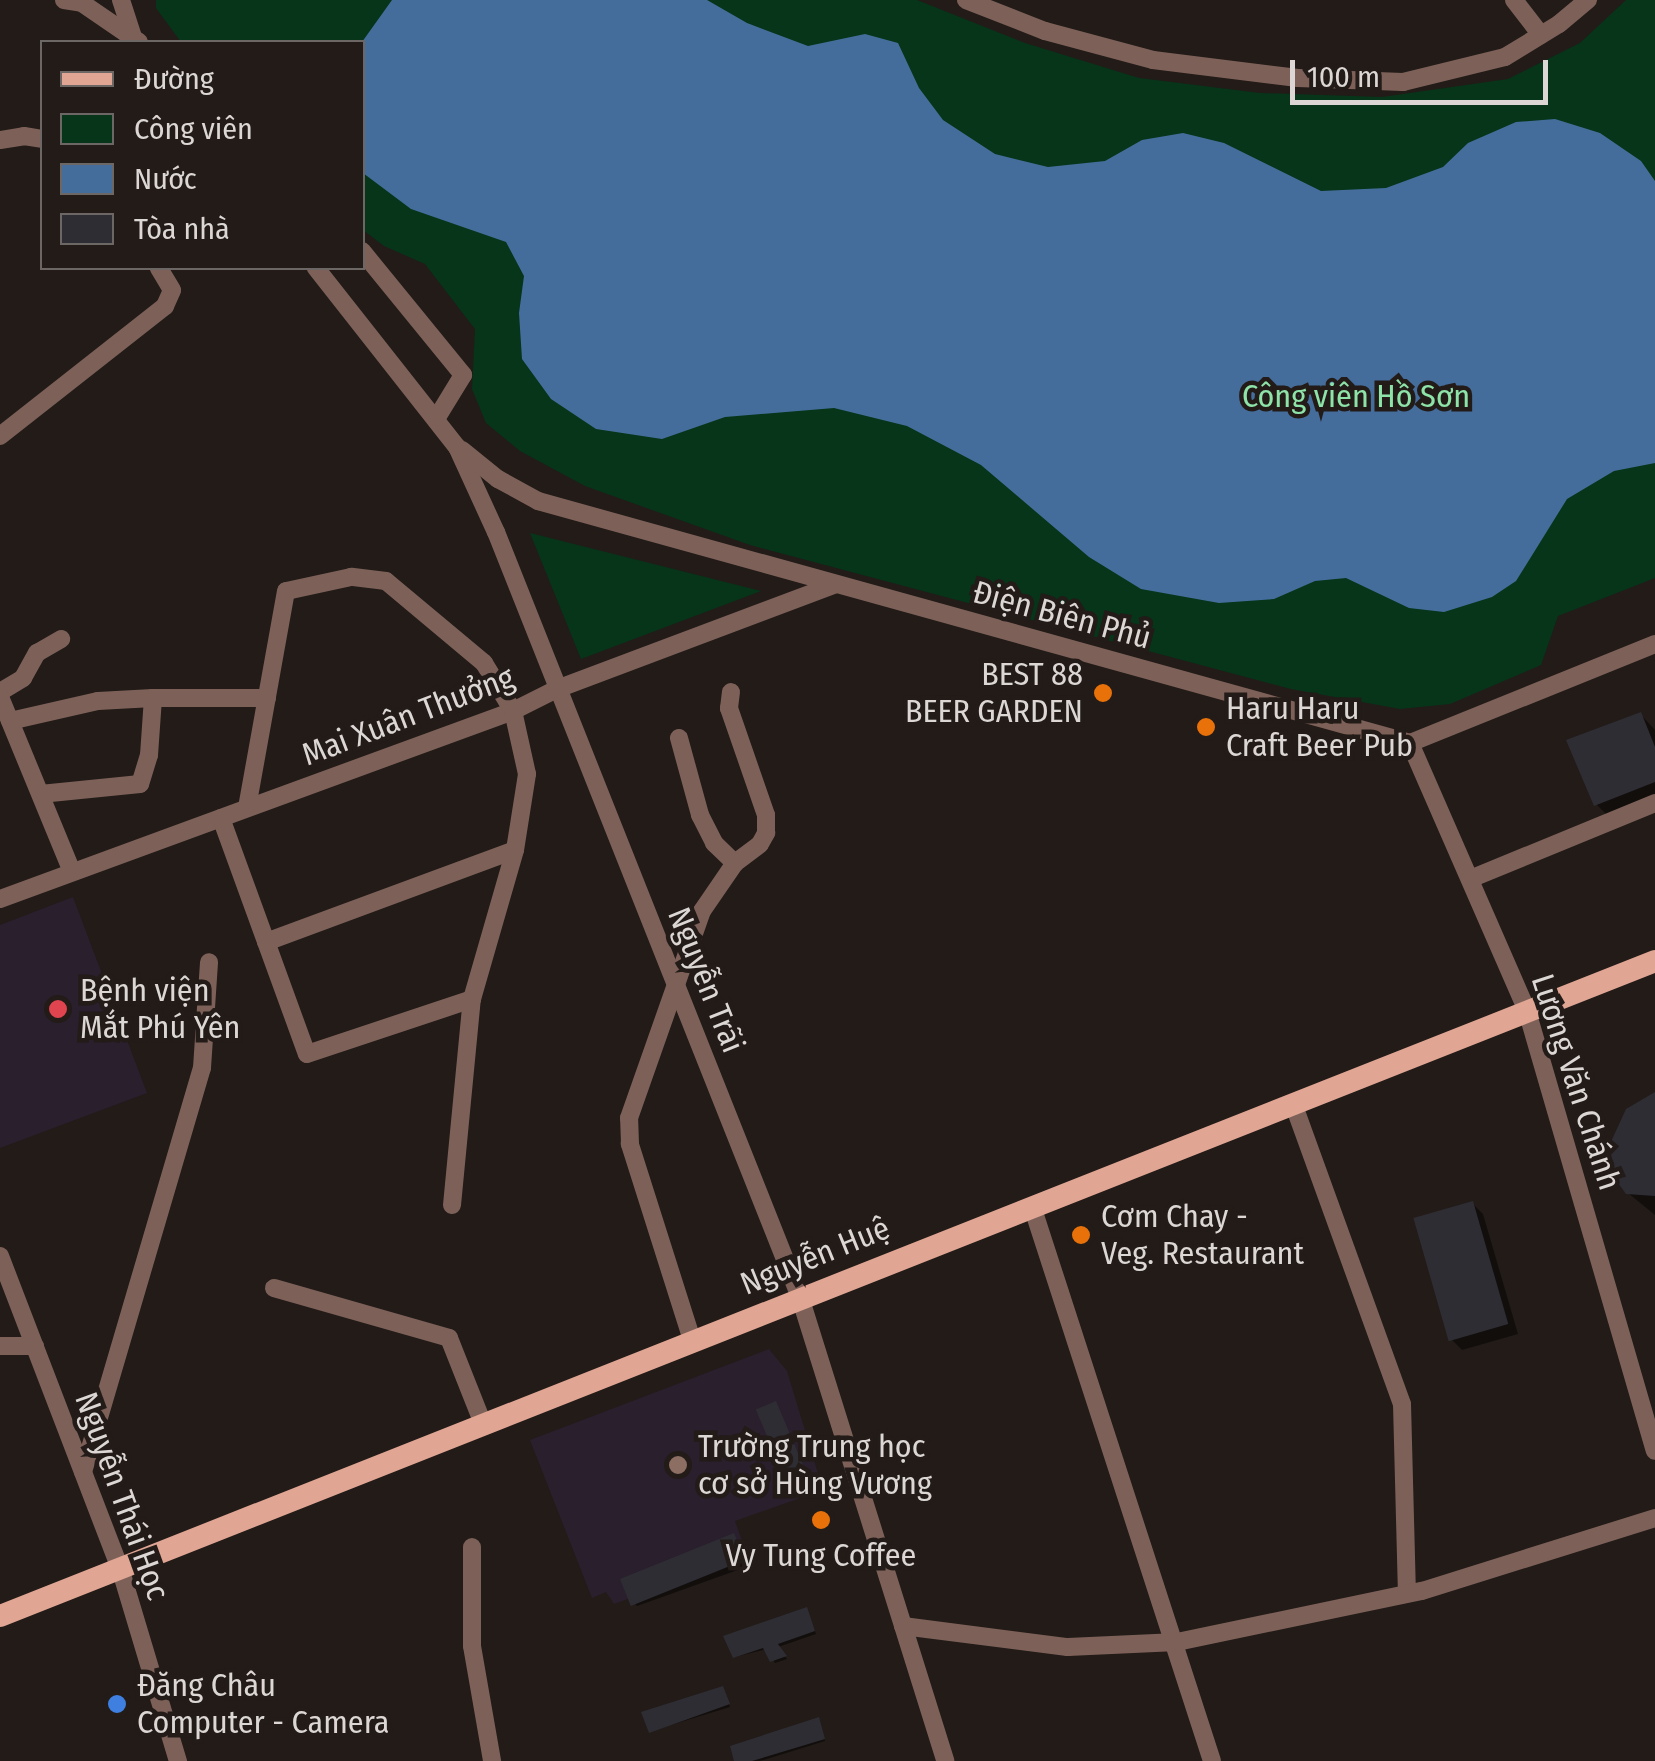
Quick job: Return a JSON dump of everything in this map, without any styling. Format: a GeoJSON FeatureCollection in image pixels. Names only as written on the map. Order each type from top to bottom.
{"type":"FeatureCollection","features":[{"type":"Feature","properties":{"kind":"main road","name":"Nguyễn Huệ"},"geometry":{"type":"LineString","coordinates":[[0,1616],[1655,961]]}},
{"type":"Feature","properties":{"kind":"street"},"geometry":{"type":"LineString","coordinates":[[64,0],[82,3],[136,38]]}},
{"type":"Feature","properties":{"kind":"street"},"geometry":{"type":"LineString","coordinates":[[121,0],[136,38]]}},
{"type":"Feature","properties":{"kind":"street"},"geometry":{"type":"LineString","coordinates":[[966,0],[1045,32],[1153,60],[1298,78],[1403,82],[1505,57],[1588,0]]}},
{"type":"Feature","properties":{"kind":"street"},"geometry":{"type":"LineString","coordinates":[[1514,0],[1541,34]]}},
{"type":"Feature","properties":{"kind":"street"},"geometry":{"type":"LineString","coordinates":[[0,140],[40,139]]}},
{"type":"Feature","properties":{"kind":"street"},"geometry":{"type":"LineString","coordinates":[[365,255],[463,376],[436,419]]}},
{"type":"Feature","properties":{"kind":"street"},"geometry":{"type":"LineString","coordinates":[[0,436],[165,306],[172,290],[160,270]]}},
{"type":"Feature","properties":{"kind":"street","name":"Nguyễn Trãi"},"geometry":{"type":"LineString","coordinates":[[318,270],[457,446],[558,688],[800,1297],[945,1761]]}},
{"type":"Feature","properties":{"kind":"street","name":"Điện Biên Phủ"},"geometry":{"type":"LineString","coordinates":[[457,446],[498,480],[538,501],[1410,743]]}},
{"type":"Feature","properties":{"kind":"street"},"geometry":{"type":"LineString","coordinates":[[248,808],[286,591],[350,576],[386,581],[484,663],[513,711],[527,774],[515,850],[472,1000],[452,1205]]}},
{"type":"Feature","properties":{"kind":"street","name":"Mai Xuân Thưởng"},"geometry":{"type":"LineString","coordinates":[[0,898],[513,711],[558,688],[836,584]]}},
{"type":"Feature","properties":{"kind":"street"},"geometry":{"type":"LineString","coordinates":[[61,639],[37,653],[23,678],[3,692],[10,721],[72,872]]}},
{"type":"Feature","properties":{"kind":"street"},"geometry":{"type":"LineString","coordinates":[[1410,743],[1655,644]]}},
{"type":"Feature","properties":{"kind":"street"},"geometry":{"type":"LineString","coordinates":[[692,1340],[630,1144],[629,1118],[702,910],[735,863],[760,844],[766,833],[766,815],[729,708],[731,692]]}},
{"type":"Feature","properties":{"kind":"street"},"geometry":{"type":"LineString","coordinates":[[40,794],[140,784],[150,755],[153,698]]}},
{"type":"Feature","properties":{"kind":"street"},"geometry":{"type":"LineString","coordinates":[[10,721],[98,700],[267,698]]}},
{"type":"Feature","properties":{"kind":"street"},"geometry":{"type":"LineString","coordinates":[[679,738],[700,815],[714,843],[735,863]]}},
{"type":"Feature","properties":{"kind":"street","name":"Lương Văn Chánh"},"geometry":{"type":"LineString","coordinates":[[1410,743],[1527,1011],[1655,1451]]}},
{"type":"Feature","properties":{"kind":"street"},"geometry":{"type":"LineString","coordinates":[[1470,879],[1655,802]]}},
{"type":"Feature","properties":{"kind":"street"},"geometry":{"type":"LineString","coordinates":[[221,818],[307,1054],[472,1000]]}},
{"type":"Feature","properties":{"kind":"street"},"geometry":{"type":"LineString","coordinates":[[266,942],[515,850]]}},
{"type":"Feature","properties":{"kind":"street"},"geometry":{"type":"LineString","coordinates":[[83,1472],[202,1068],[210,962]]}},
{"type":"Feature","properties":{"kind":"street"},"geometry":{"type":"LineString","coordinates":[[1293,1103],[1402,1404],[1407,1591]]}},
{"type":"Feature","properties":{"kind":"street"},"geometry":{"type":"LineString","coordinates":[[1032,1206],[1177,1642],[1212,1761]]}},
{"type":"Feature","properties":{"kind":"street","name":"Nguyễn Thái Học"},"geometry":{"type":"LineString","coordinates":[[0,1256],[120,1568],[178,1761]]}},
{"type":"Feature","properties":{"kind":"street"},"geometry":{"type":"LineString","coordinates":[[274,1288],[449,1338],[483,1424]]}},
{"type":"Feature","properties":{"kind":"street"},"geometry":{"type":"LineString","coordinates":[[0,1346],[34,1346]]}},
{"type":"Feature","properties":{"kind":"street"},"geometry":{"type":"LineString","coordinates":[[903,1626],[1068,1647],[1177,1642],[1407,1591],[1422,1591],[1655,1518]]}},
{"type":"Feature","properties":{"kind":"street"},"geometry":{"type":"LineString","coordinates":[[472,1548],[472,1646],[492,1761]]}},
{"type":"Feature","properties":{"kind":"shaded area","name":"Bệnh viện Mắt Phú Yên"},"geometry":{"type":"Polygon","coordinates":[[[73,897],[147,1093],[0,1148],[0,925],[73,897]]]}},
{"type":"Feature","properties":{"kind":"shaded area","name":"Trường Trung học cơ sở Hùng Vương"},"geometry":{"type":"Polygon","coordinates":[[[769,1349],[787,1371],[823,1490],[735,1521],[747,1555],[614,1604],[606,1592],[592,1598],[530,1440],[769,1349]]]}},
{"type":"Feature","properties":{"kind":"green space","name":"Công viên Hồ Sơn"},"geometry":{"type":"Polygon","coordinates":[[[156,0],[917,0],[1025,43],[1139,78],[1260,93],[1382,97],[1508,79],[1580,43],[1626,0],[1655,0],[1655,578],[1558,616],[1541,665],[1450,704],[1400,709],[1291,689],[750,545],[585,486],[520,451],[486,423],[472,389],[475,329],[425,264],[384,246],[365,232],[365,40],[180,40],[156,8],[156,0]]]}},
{"type":"Feature","properties":{"kind":"green space"},"geometry":{"type":"Polygon","coordinates":[[[530,533],[761,591],[581,659],[530,533]]]}},
{"type":"Feature","properties":{"kind":"water","name":"Công viên Hồ Sơn"},"geometry":{"type":"Polygon","coordinates":[[[392,0],[707,0],[747,23],[808,46],[865,34],[898,43],[919,88],[943,120],[995,154],[1048,167],[1105,161],[1142,140],[1183,133],[1224,143],[1321,191],[1386,188],[1443,167],[1468,143],[1516,122],[1555,119],[1600,133],[1641,161],[1655,181],[1655,463],[1614,471],[1567,499],[1516,581],[1492,597],[1444,612],[1409,608],[1346,578],[1315,581],[1274,599],[1219,603],[1141,589],[1089,557],[981,465],[907,426],[834,408],[725,417],[662,439],[596,429],[551,399],[522,359],[519,313],[524,276],[506,242],[411,209],[365,174],[363,40],[392,0]]]}},
{"type":"Feature","properties":{"kind":"building"},"geometry":{"type":"Polygon","coordinates":[[[1641,712],[1655,747],[1655,782],[1594,806],[1566,740],[1641,712]]]}},
{"type":"Feature","properties":{"kind":"building"},"geometry":{"type":"Polygon","coordinates":[[[1655,1092],[1655,1196],[1626,1194],[1608,1169],[1610,1144],[1626,1109],[1655,1092]]]}},
{"type":"Feature","properties":{"kind":"building"},"geometry":{"type":"Polygon","coordinates":[[[1473,1201],[1508,1324],[1449,1341],[1413,1218],[1473,1201]]]}},
{"type":"Feature","properties":{"kind":"building"},"geometry":{"type":"Polygon","coordinates":[[[776,1401],[806,1472],[786,1480],[756,1410],[776,1401]]]}},
{"type":"Feature","properties":{"kind":"building"},"geometry":{"type":"Polygon","coordinates":[[[734,1533],[745,1560],[631,1606],[620,1579],[734,1533]]]}},
{"type":"Feature","properties":{"kind":"building"},"geometry":{"type":"Polygon","coordinates":[[[807,1607],[815,1631],[778,1644],[787,1656],[770,1662],[763,1648],[733,1658],[723,1636],[807,1607]]]}},
{"type":"Feature","properties":{"kind":"building"},"geometry":{"type":"Polygon","coordinates":[[[723,1686],[730,1704],[649,1733],[641,1712],[723,1686]]]}},
{"type":"Feature","properties":{"kind":"building"},"geometry":{"type":"Polygon","coordinates":[[[819,1717],[825,1739],[752,1761],[734,1761],[730,1746],[819,1717]]]}},
{"type":"Feature","properties":{"kind":"place","name":"BEST 88 BEER GARDEN"},"geometry":{"type":"Point","coordinates":[1103,693]}},
{"type":"Feature","properties":{"kind":"place","name":"Haru Haru Craft Beer Pub"},"geometry":{"type":"Point","coordinates":[1206,727]}},
{"type":"Feature","properties":{"kind":"place","name":"Bệnh viện Mắt Phú Yên"},"geometry":{"type":"Point","coordinates":[58,1009]}},
{"type":"Feature","properties":{"kind":"place","name":"Cơm Chay - Veg. Restaurant"},"geometry":{"type":"Point","coordinates":[1081,1235]}},
{"type":"Feature","properties":{"kind":"place","name":"Trường Trung học cơ sở Hùng Vương"},"geometry":{"type":"Point","coordinates":[678,1465]}},
{"type":"Feature","properties":{"kind":"place","name":"Vy Tung Coffee"},"geometry":{"type":"Point","coordinates":[821,1520]}},
{"type":"Feature","properties":{"kind":"place","name":"Đăng Châu Computer - Camera"},"geometry":{"type":"Point","coordinates":[117,1704]}}]}
